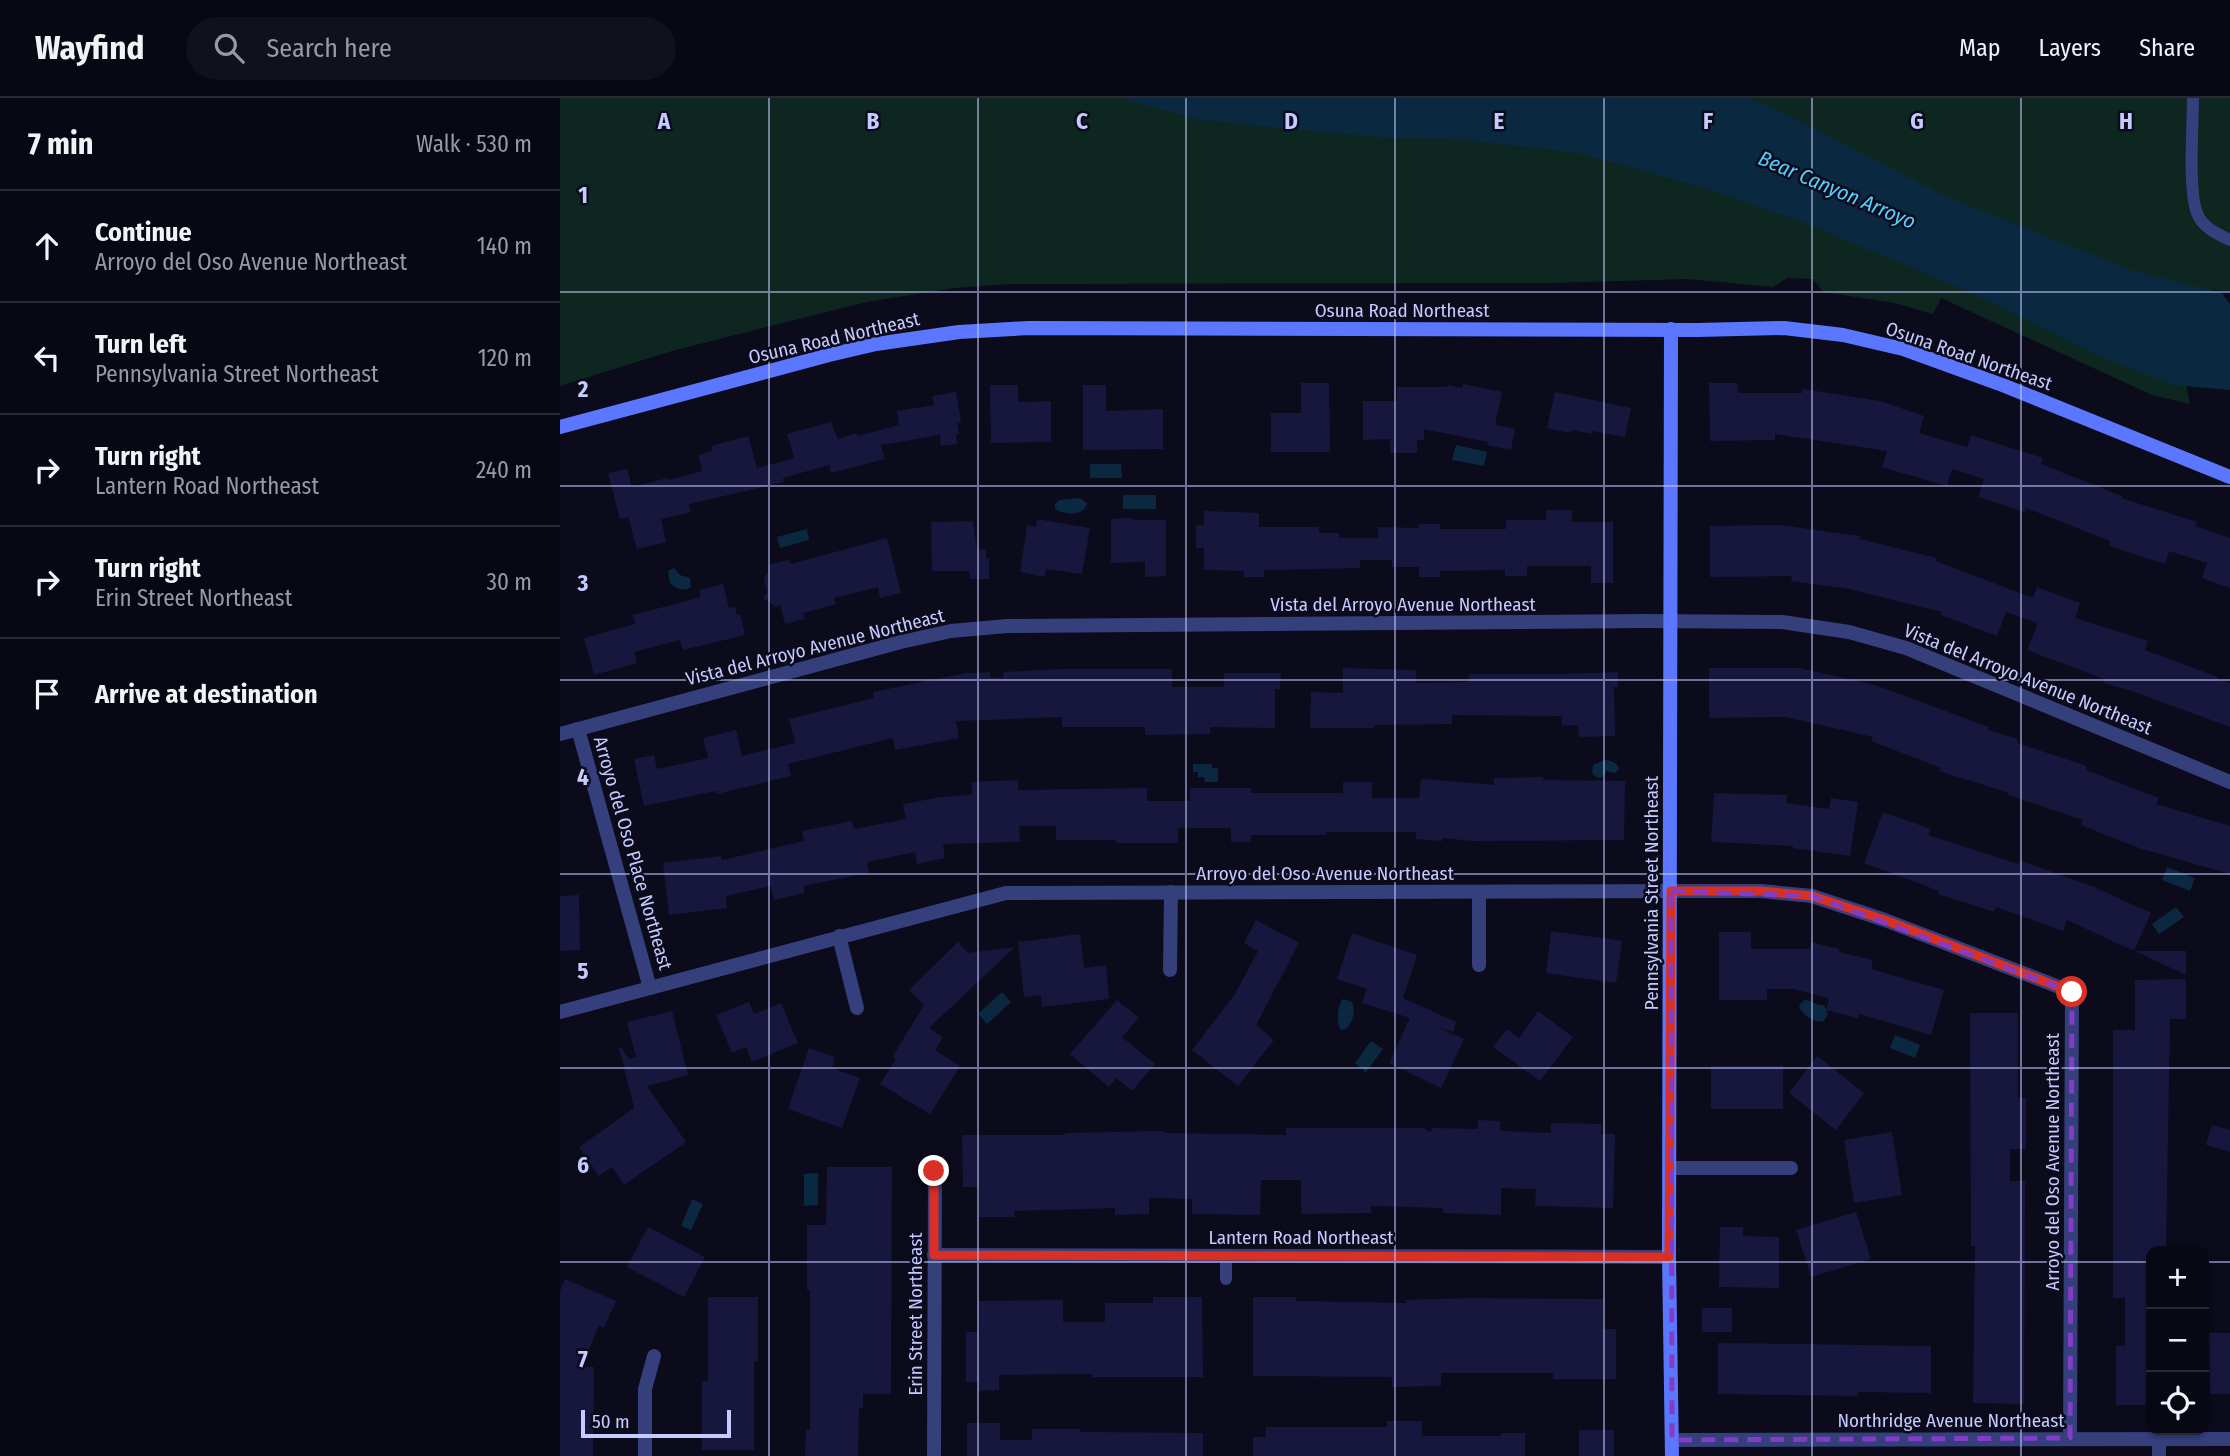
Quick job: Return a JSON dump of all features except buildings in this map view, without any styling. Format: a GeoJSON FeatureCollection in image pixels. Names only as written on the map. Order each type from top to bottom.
{"type":"FeatureCollection","features":[{"type":"Feature","properties":{"kind":"street","name":"Osuna Road Northeast"},"geometry":{"type":"LineString","coordinates":[[560,427],[829,355],[876,344],[958,332],[1029,328],[1784,328],[1843,335],[1903,349],[2005,386],[2230,477]]}},
{"type":"Feature","properties":{"kind":"street","name":"Pennsylvania Street Northeast"},"geometry":{"type":"LineString","coordinates":[[1671,329],[1669,1257],[1672,1456]]}},
{"type":"Feature","properties":{"kind":"street","name":"Vista del Arroyo Avenue Northeast"},"geometry":{"type":"LineString","coordinates":[[560,734],[951,631],[1007,626],[1782,622],[1849,632],[1906,648],[2230,782]]}},
{"type":"Feature","properties":{"kind":"street","name":"Arroyo del Oso Place Northeast"},"geometry":{"type":"LineString","coordinates":[[578,729],[650,988]]}},
{"type":"Feature","properties":{"kind":"street","name":"Arroyo del Oso Avenue Northeast"},"geometry":{"type":"LineString","coordinates":[[560,1012],[1006,893],[1761,891],[1812,896],[1885,920],[2072,992],[2070,1438]]}},
{"type":"Feature","properties":{"kind":"street","name":"Arroyo del Oso Avenue Northeast"},"geometry":{"type":"LineString","coordinates":[[1170,970],[1171,892]]}},
{"type":"Feature","properties":{"kind":"street","name":"Arroyo del Oso Avenue Northeast"},"geometry":{"type":"LineString","coordinates":[[1479,892],[1479,965]]}},
{"type":"Feature","properties":{"kind":"street"},"geometry":{"type":"LineString","coordinates":[[839,936],[857,1008]]}},
{"type":"Feature","properties":{"kind":"street"},"geometry":{"type":"LineString","coordinates":[[1670,1168],[1791,1168]]}},
{"type":"Feature","properties":{"kind":"street","name":"Erin Street Northeast"},"geometry":{"type":"LineString","coordinates":[[934,1171],[934,1456]]}},
{"type":"Feature","properties":{"kind":"street","name":"Lantern Road Northeast"},"geometry":{"type":"LineString","coordinates":[[934,1255],[1669,1257]]}},
{"type":"Feature","properties":{"kind":"street"},"geometry":{"type":"LineString","coordinates":[[645,1456],[645,1389],[654,1356]]}},
{"type":"Feature","properties":{"kind":"street"},"geometry":{"type":"LineString","coordinates":[[2159,1439],[2159,1456]]}},
{"type":"Feature","properties":{"kind":"street","name":"Northridge Avenue Northeast"},"geometry":{"type":"LineString","coordinates":[[1672,1440],[2230,1439]]}},
{"type":"Feature","properties":{"kind":"street"},"geometry":{"type":"LineString","coordinates":[[1850,1440],[1850,1456]]}},
{"type":"Feature","properties":{"kind":"lane"},"geometry":{"type":"LineString","coordinates":[[2193,98],[2193,190],[2197,214],[2212,232],[2230,240]]}},
{"type":"Feature","properties":{"kind":"lane"},"geometry":{"type":"LineString","coordinates":[[1226,1256],[1226,1279]]}},
{"type":"Feature","properties":{"kind":"highlighted area"},"geometry":{"type":"Polygon","coordinates":[[[1671,891],[1812,896],[2072,992],[2070,1438],[1672,1440],[1671,891]]]}},
{"type":"Feature","properties":{"kind":"green space"},"geometry":{"type":"Polygon","coordinates":[[[560,98],[2230,98],[2230,291],[2166,288],[2190,404],[2152,395],[1941,298],[1933,314],[1895,303],[1823,292],[1813,279],[1787,278],[1773,287],[1688,279],[1551,283],[1009,284],[955,288],[866,302],[672,351],[560,386],[560,98]]]}},
{"type":"Feature","properties":{"kind":"water","name":"Bear Canyon Arroyo"},"geometry":{"type":"Polygon","coordinates":[[[1120,98],[1747,98],[1778,110],[1945,196],[2133,271],[2222,293],[2230,304],[2230,390],[2173,385],[2106,359],[1965,290],[1805,223],[1705,188],[1578,153],[1457,139],[1388,138],[1200,120],[1120,98]]]}},
{"type":"Feature","properties":{"kind":"water"},"geometry":{"type":"Polygon","coordinates":[[[1456,445],[1487,452],[1484,466],[1452,460],[1456,445]]]}},
{"type":"Feature","properties":{"kind":"water"},"geometry":{"type":"Polygon","coordinates":[[[1090,464],[1121,464],[1122,478],[1090,478],[1090,464]]]}},
{"type":"Feature","properties":{"kind":"water"},"geometry":{"type":"Polygon","coordinates":[[[1123,495],[1156,495],[1156,509],[1123,509],[1123,495]]]}},
{"type":"Feature","properties":{"kind":"water"},"geometry":{"type":"Polygon","coordinates":[[[1080,498],[1087,503],[1078,513],[1063,513],[1055,509],[1059,500],[1080,498]]]}},
{"type":"Feature","properties":{"kind":"water"},"geometry":{"type":"Polygon","coordinates":[[[807,529],[809,540],[780,548],[777,537],[807,529]]]}},
{"type":"Feature","properties":{"kind":"water"},"geometry":{"type":"Polygon","coordinates":[[[674,568],[680,575],[690,578],[691,587],[680,589],[670,583],[668,571],[674,568]]]}},
{"type":"Feature","properties":{"kind":"water"},"geometry":{"type":"Polygon","coordinates":[[[1605,760],[1614,762],[1619,769],[1615,773],[1606,771],[1603,777],[1598,778],[1592,773],[1593,765],[1605,760]]]}},
{"type":"Feature","properties":{"kind":"water"},"geometry":{"type":"Polygon","coordinates":[[[1193,764],[1212,764],[1212,768],[1218,768],[1218,782],[1205,782],[1204,777],[1198,777],[1198,772],[1193,772],[1193,764]]]}},
{"type":"Feature","properties":{"kind":"water"},"geometry":{"type":"Polygon","coordinates":[[[2167,867],[2195,878],[2190,891],[2162,880],[2167,867]]]}},
{"type":"Feature","properties":{"kind":"water"},"geometry":{"type":"Polygon","coordinates":[[[2176,907],[2184,917],[2159,934],[2152,924],[2176,907]]]}},
{"type":"Feature","properties":{"kind":"water"},"geometry":{"type":"Polygon","coordinates":[[[1002,992],[1011,1002],[987,1024],[978,1014],[1002,992]]]}},
{"type":"Feature","properties":{"kind":"water"},"geometry":{"type":"Polygon","coordinates":[[[1343,999],[1352,1002],[1354,1013],[1346,1029],[1341,1030],[1338,1015],[1343,999]]]}},
{"type":"Feature","properties":{"kind":"water"},"geometry":{"type":"Polygon","coordinates":[[[1805,1000],[1824,1005],[1828,1014],[1823,1022],[1812,1020],[1801,1010],[1799,1007],[1805,1000]]]}},
{"type":"Feature","properties":{"kind":"water"},"geometry":{"type":"Polygon","coordinates":[[[1895,1035],[1920,1045],[1915,1058],[1890,1048],[1895,1035]]]}},
{"type":"Feature","properties":{"kind":"water"},"geometry":{"type":"Polygon","coordinates":[[[1371,1041],[1383,1049],[1366,1072],[1355,1063],[1371,1041]]]}},
{"type":"Feature","properties":{"kind":"water"},"geometry":{"type":"Polygon","coordinates":[[[818,1173],[818,1205],[804,1206],[804,1174],[818,1173]]]}},
{"type":"Feature","properties":{"kind":"water"},"geometry":{"type":"Polygon","coordinates":[[[692,1199],[703,1204],[691,1230],[681,1226],[692,1199]]]}},
{"type":"Feature","properties":{"kind":"route"},"geometry":{"type":"LineString","coordinates":[[934,1171],[934,1255],[1669,1257],[1671,891],[1761,891],[1812,896],[1885,920],[2072,992]]}}]}
